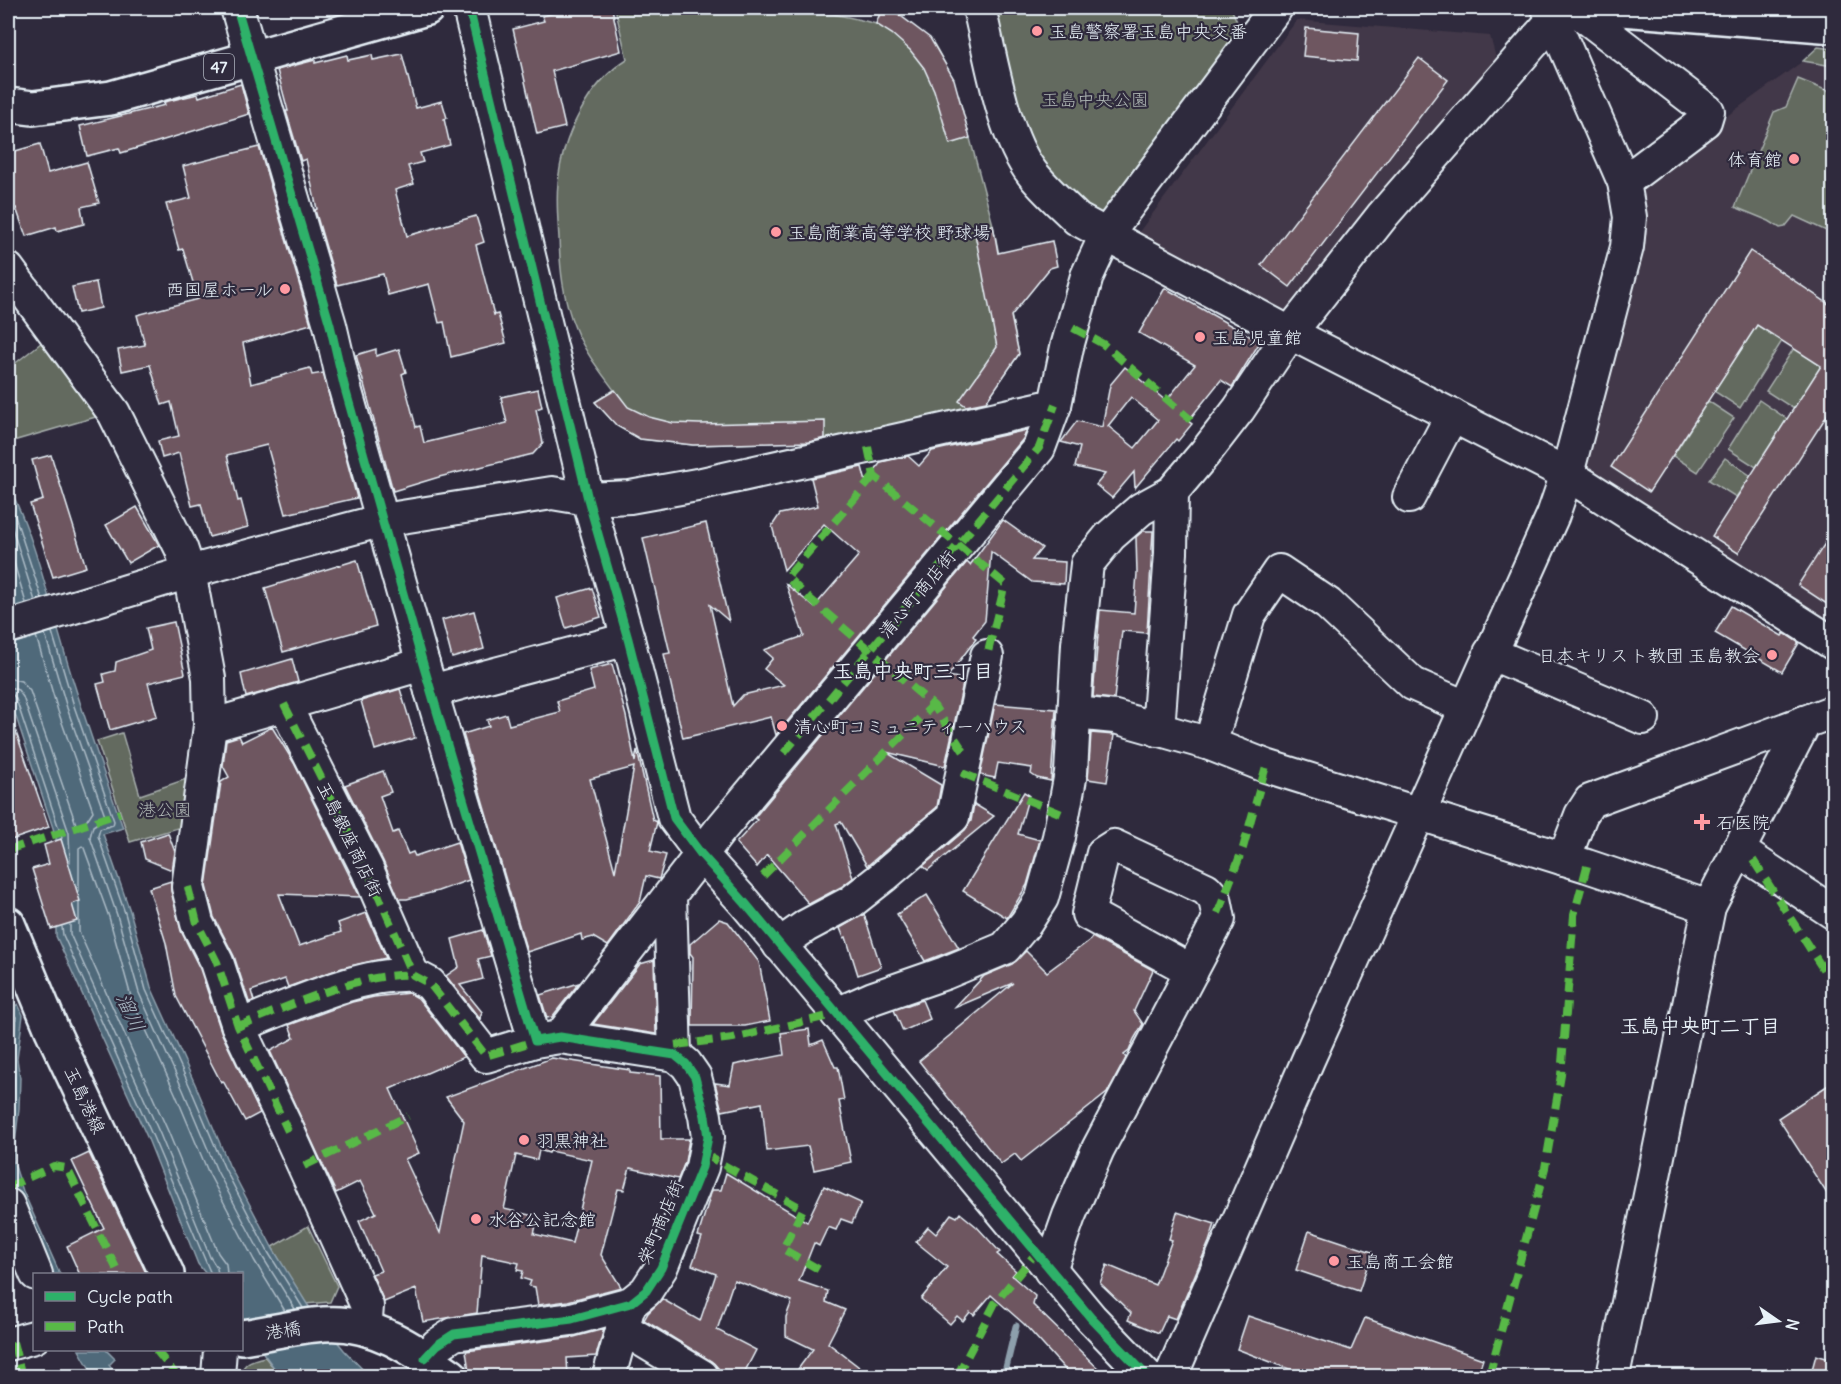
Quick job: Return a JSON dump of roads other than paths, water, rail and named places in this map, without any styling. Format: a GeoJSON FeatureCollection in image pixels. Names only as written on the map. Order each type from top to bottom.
{"type":"FeatureCollection","features":[{"type":"Feature","properties":{"kind":"main road","name":"47"},"geometry":{"type":"LineString","coordinates":[[8,105],[33,108],[111,98],[427,8]]}},
{"type":"Feature","properties":{"kind":"main road"},"geometry":{"type":"LineString","coordinates":[[1609,8],[1833,26]]}},
{"type":"Feature","properties":{"kind":"main road","name":"玉島港線"},"geometry":{"type":"LineString","coordinates":[[8,924],[52,1030],[165,1273]]}},
{"type":"Feature","properties":{"kind":"main road","name":"港橋"},"geometry":{"type":"LineString","coordinates":[[243,1337],[326,1324],[362,1328]]}},
{"type":"Feature","properties":{"kind":"main road"},"geometry":{"type":"LineString","coordinates":[[362,1328],[404,1345],[438,1367]]}},
{"type":"Feature","properties":{"kind":"street"},"geometry":{"type":"LineString","coordinates":[[237,8],[327,313],[344,385],[427,678],[548,1039],[675,1055],[670,896]]}},
{"type":"Feature","properties":{"kind":"street"},"geometry":{"type":"LineString","coordinates":[[469,8],[588,499],[628,639],[674,818],[701,854],[1050,1270],[1091,1318],[1147,1377]]}},
{"type":"Feature","properties":{"kind":"street"},"geometry":{"type":"LineString","coordinates":[[979,8],[1006,120],[1017,146],[1031,172],[1077,219],[1290,333],[1567,474],[1833,644]]}},
{"type":"Feature","properties":{"kind":"street","name":"清心町商店街"},"geometry":{"type":"LineString","coordinates":[[548,1039],[670,896],[720,830],[1039,448],[1055,405],[1067,347],[1087,276],[1106,236],[1276,8]]}},
{"type":"Feature","properties":{"kind":"street"},"geometry":{"type":"LineString","coordinates":[[1558,12],[1707,111],[1705,121],[1624,182]]}},
{"type":"Feature","properties":{"kind":"street"},"geometry":{"type":"LineString","coordinates":[[1171,1377],[1308,1060],[1553,515],[1567,474],[1627,247],[1630,217],[1624,182],[1558,12]]}},
{"type":"Feature","properties":{"kind":"street"},"geometry":{"type":"LineString","coordinates":[[837,1014],[1005,948],[1026,923],[1042,898],[1059,837],[1071,773],[1078,644],[1087,564],[1118,529],[1141,509],[1172,492],[1239,409],[1290,333],[1383,215],[1558,12]]}},
{"type":"Feature","properties":{"kind":"street"},"geometry":{"type":"LineString","coordinates":[[8,269],[114,413],[181,548],[189,572],[209,678],[210,726],[188,886],[197,923],[217,962],[238,1026],[367,1306],[366,1319],[362,1328]]}},
{"type":"Feature","properties":{"kind":"street"},"geometry":{"type":"LineString","coordinates":[[8,627],[189,572],[383,519],[552,493],[588,499],[630,497],[686,487],[1055,405]]}},
{"type":"Feature","properties":{"kind":"street"},"geometry":{"type":"LineString","coordinates":[[1409,497],[1452,415]]}},
{"type":"Feature","properties":{"kind":"street"},"geometry":{"type":"LineString","coordinates":[[1158,729],[1171,553],[1172,492]]}},
{"type":"Feature","properties":{"kind":"street"},"geometry":{"type":"LineString","coordinates":[[1210,744],[1249,615],[1279,572],[1329,604],[1413,684],[1465,707]]}},
{"type":"Feature","properties":{"kind":"street"},"geometry":{"type":"LineString","coordinates":[[210,726],[284,704],[628,639]]}},
{"type":"Feature","properties":{"kind":"street"},"geometry":{"type":"LineString","coordinates":[[1490,653],[1643,718]]}},
{"type":"Feature","properties":{"kind":"street"},"geometry":{"type":"LineString","coordinates":[[779,945],[806,926],[851,902],[953,817],[987,656]]}},
{"type":"Feature","properties":{"kind":"street","name":"玉島銀座商店街"},"geometry":{"type":"LineString","coordinates":[[284,704],[367,869],[413,975],[430,984],[486,1056],[548,1039]]}},
{"type":"Feature","properties":{"kind":"street"},"geometry":{"type":"LineString","coordinates":[[1075,713],[1116,717],[1210,744],[1266,766],[1709,907]]}},
{"type":"Feature","properties":{"kind":"street"},"geometry":{"type":"LineString","coordinates":[[1564,859],[1581,815],[1590,801],[1819,717]]}},
{"type":"Feature","properties":{"kind":"street"},"geometry":{"type":"LineString","coordinates":[[1613,1377],[1709,907],[1738,850],[1819,717]]}},
{"type":"Feature","properties":{"kind":"street"},"geometry":{"type":"LineString","coordinates":[[1738,850],[1833,913]]}},
{"type":"Feature","properties":{"kind":"street"},"geometry":{"type":"LineString","coordinates":[[1050,1270],[1069,1216],[1098,1149],[1192,971]]}},
{"type":"Feature","properties":{"kind":"street"},"geometry":{"type":"LineString","coordinates":[[238,1026],[356,982],[397,974],[413,975]]}},
{"type":"Feature","properties":{"kind":"street","name":"栄町商店街"},"geometry":{"type":"LineString","coordinates":[[438,1367],[437,1344],[454,1334],[572,1319],[626,1316],[646,1291],[662,1268],[702,1167],[708,1137],[695,1077],[686,1064],[675,1055]]}},
{"type":"Feature","properties":{"kind":"street"},"geometry":{"type":"LineString","coordinates":[[8,1205],[35,1273]]}},
{"type":"Feature","properties":{"kind":"street"},"geometry":{"type":"LineString","coordinates":[[609,1377],[626,1316],[702,1377]]}},
{"type":"Feature","properties":{"kind":"street"},"geometry":{"type":"LineString","coordinates":[[8,1344],[33,1336]]}},
{"type":"Feature","properties":{"kind":"street"},"geometry":{"type":"LineString","coordinates":[[218,1377],[220,1351]]}},
{"type":"Feature","properties":{"kind":"water","name":"溜川"},"geometry":{"type":"Polygon","coordinates":[[[8,485],[26,525],[78,698],[123,828],[103,834],[130,911],[151,987],[229,1165],[273,1249],[307,1304],[344,1350],[369,1376],[280,1376],[243,1325],[243,1273],[205,1273],[198,1264],[148,1139],[56,936],[56,837],[8,693],[8,485]]]}},
{"type":"Feature","properties":{"kind":"water"},"geometry":{"type":"Polygon","coordinates":[[[18,1004],[23,1015],[17,1059],[20,1078],[19,1109],[13,1160],[23,1191],[60,1273],[45,1273],[8,1185],[9,1010],[18,1004]]]}},
{"type":"Feature","properties":{"kind":"water"},"geometry":{"type":"Polygon","coordinates":[[[80,1351],[107,1351],[115,1359],[109,1365],[117,1376],[94,1376],[80,1351]]]}},
{"type":"Feature","properties":{"kind":"waterway"},"geometry":{"type":"LineString","coordinates":[[1004,1376],[1016,1326]]}},
{"type":"Feature","properties":{"kind":"place","name":"玉島警察署玉島中央交番"},"geometry":{"type":"Point","coordinates":[1037,31]}},
{"type":"Feature","properties":{"kind":"place","name":"体育館"},"geometry":{"type":"Point","coordinates":[1794,159]}},
{"type":"Feature","properties":{"kind":"place","name":"玉島商業高等学校 野球場"},"geometry":{"type":"Point","coordinates":[776,232]}},
{"type":"Feature","properties":{"kind":"place","name":"西国屋ホール"},"geometry":{"type":"Point","coordinates":[285,289]}},
{"type":"Feature","properties":{"kind":"place","name":"玉島児童館"},"geometry":{"type":"Point","coordinates":[1200,337]}},
{"type":"Feature","properties":{"kind":"place","name":"日本キリスト教団 玉島教会"},"geometry":{"type":"Point","coordinates":[1772,655]}},
{"type":"Feature","properties":{"kind":"place","name":"清心町コミュニティーハウス"},"geometry":{"type":"Point","coordinates":[782,726]}},
{"type":"Feature","properties":{"kind":"place","name":"石医院"},"geometry":{"type":"Point","coordinates":[1702,822]}},
{"type":"Feature","properties":{"kind":"place","name":"羽黒神社"},"geometry":{"type":"Point","coordinates":[524,1140]}},
{"type":"Feature","properties":{"kind":"place","name":"水谷公記念館"},"geometry":{"type":"Point","coordinates":[476,1219]}},
{"type":"Feature","properties":{"kind":"place","name":"玉島商工会館"},"geometry":{"type":"Point","coordinates":[1334,1261]}},
{"type":"Feature","properties":{"kind":"district","name":"玉島中央町三丁目"},"geometry":{"type":"Point","coordinates":[913,670]}},
{"type":"Feature","properties":{"kind":"district","name":"玉島中央町二丁目"},"geometry":{"type":"Point","coordinates":[1700,1025]}},
{"type":"Feature","properties":{"kind":"park label","name":"玉島中央公園"},"geometry":{"type":"Point","coordinates":[1095,99]}},
{"type":"Feature","properties":{"kind":"park label","name":"港公園"},"geometry":{"type":"Point","coordinates":[165,809]}}]}
